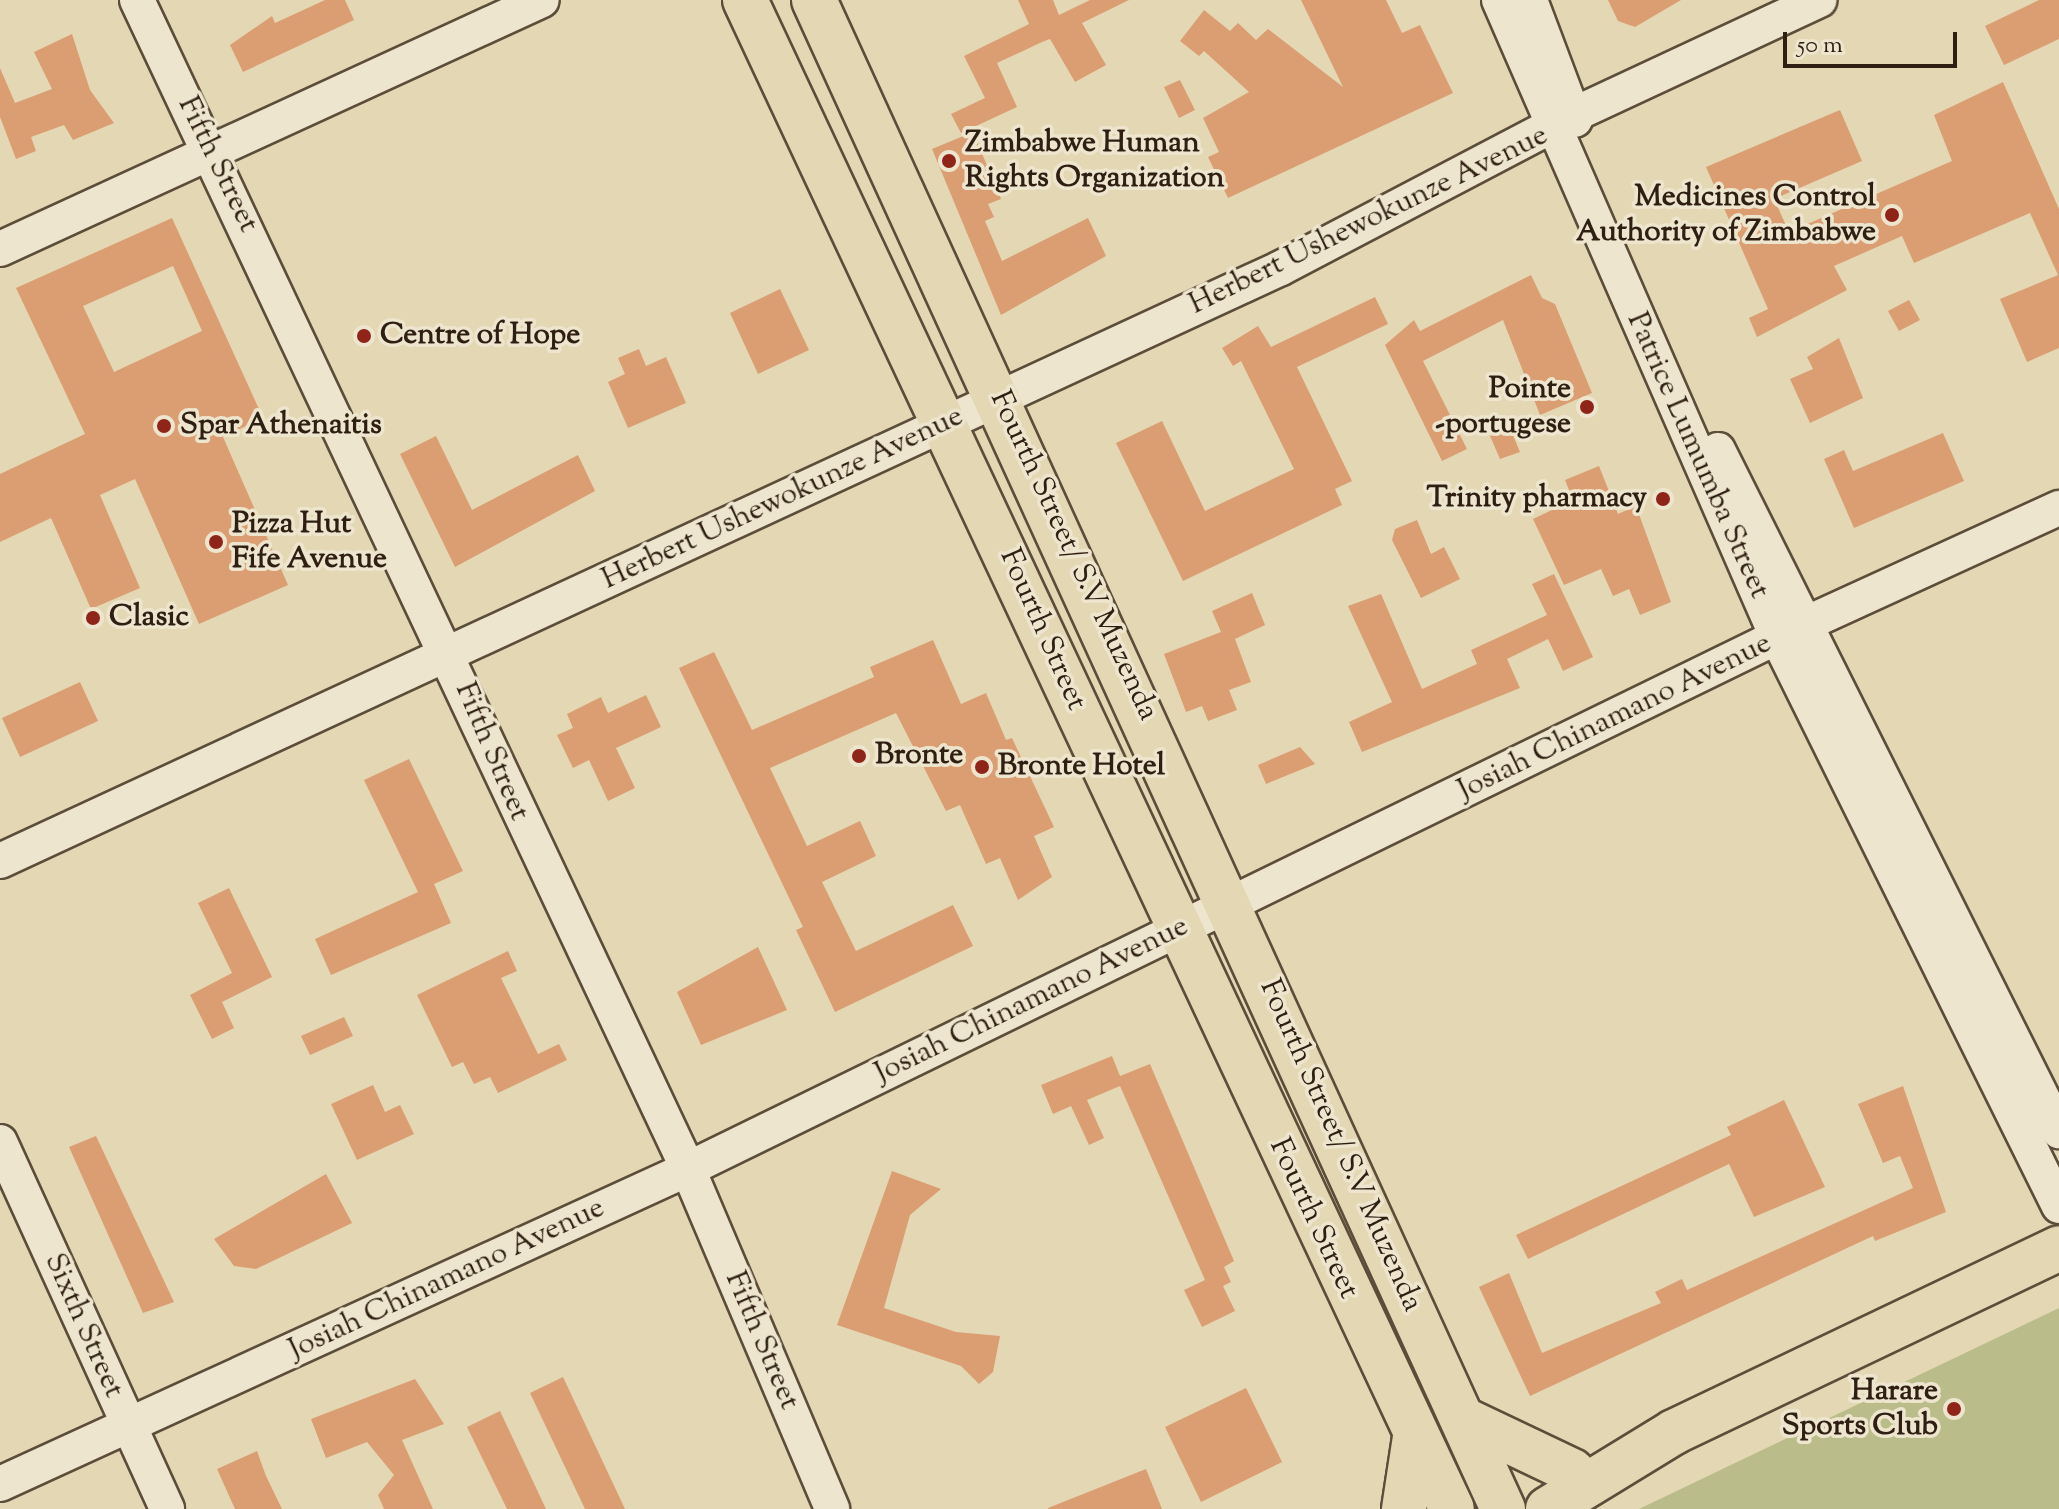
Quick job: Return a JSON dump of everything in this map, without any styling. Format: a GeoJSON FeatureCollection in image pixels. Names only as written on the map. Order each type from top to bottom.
{"type":"FeatureCollection","features":[{"type":"Feature","properties":{"kind":"main road","name":"Fourth Street"},"geometry":{"type":"LineString","coordinates":[[745,0],[948,423],[1177,929],[1415,1437],[1452,1509]]}},
{"type":"Feature","properties":{"kind":"main road","name":"Fourth Street/ S.V Muzenda"},"geometry":{"type":"LineString","coordinates":[[814,0],[1001,399],[1465,1420]]}},
{"type":"Feature","properties":{"kind":"main road"},"geometry":{"type":"LineString","coordinates":[[1465,1420],[1491,1505],[1674,1432],[2059,1248]]}},
{"type":"Feature","properties":{"kind":"main road"},"geometry":{"type":"LineString","coordinates":[[1465,1420],[1572,1471]]}},
{"type":"Feature","properties":{"kind":"main road"},"geometry":{"type":"LineString","coordinates":[[1548,1509],[1674,1432]]}},
{"type":"Feature","properties":{"kind":"main road"},"geometry":{"type":"LineString","coordinates":[[1404,1509],[1415,1437]]}},
{"type":"Feature","properties":{"kind":"street","name":"Fifth Street"},"geometry":{"type":"LineString","coordinates":[[137,0],[448,651],[567,924],[688,1169],[832,1509]]}},
{"type":"Feature","properties":{"kind":"street"},"geometry":{"type":"LineString","coordinates":[[0,249],[542,0]]}},
{"type":"Feature","properties":{"kind":"street","name":"Patrice Lumumba Street"},"geometry":{"type":"LineString","coordinates":[[1499,0],[1564,122],[1682,374],[1791,631],[2059,1206]]}},
{"type":"Feature","properties":{"kind":"street","name":"Patrice Lumumba Street"},"geometry":{"type":"LineString","coordinates":[[1530,0],[1564,122]]}},
{"type":"Feature","properties":{"kind":"street","name":"Herbert Ushewokunze Avenue"},"geometry":{"type":"LineString","coordinates":[[0,861],[448,651],[1001,399],[1564,122],[1820,0]]}},
{"type":"Feature","properties":{"kind":"street","name":"Josiah Chinamano Avenue"},"geometry":{"type":"LineString","coordinates":[[0,1484],[688,1169],[1791,631],[2059,508]]}},
{"type":"Feature","properties":{"kind":"street","name":"Patrice Lumumba Street"},"geometry":{"type":"LineString","coordinates":[[1791,631],[2059,1131]]}},
{"type":"Feature","properties":{"kind":"street","name":"Sixth Street"},"geometry":{"type":"LineString","coordinates":[[0,1142],[167,1509]]}},
{"type":"Feature","properties":{"kind":"green space","name":"Harare Sports Club"},"geometry":{"type":"Polygon","coordinates":[[[2059,1308],[2059,1509],[1639,1509],[2059,1308]]]}},
{"type":"Feature","properties":{"kind":"building"},"geometry":{"type":"Polygon","coordinates":[[[325,0],[345,0],[354,20],[243,72],[230,45],[272,16],[275,23],[325,0]]]}},
{"type":"Feature","properties":{"kind":"building"},"geometry":{"type":"Polygon","coordinates":[[[1018,0],[1053,0],[1059,15],[1090,0],[1129,0],[1082,23],[1106,65],[1075,82],[1050,39],[997,63],[1017,107],[961,133],[951,114],[985,98],[964,56],[1029,24],[1018,0]]]}},
{"type":"Feature","properties":{"kind":"building"},"geometry":{"type":"Polygon","coordinates":[[[1301,0],[1386,0],[1402,33],[1420,25],[1453,93],[1228,198],[1208,157],[1219,152],[1203,118],[1249,92],[1204,51],[1199,56],[1180,41],[1204,10],[1230,31],[1238,23],[1256,40],[1268,29],[1343,87],[1301,0]]]}},
{"type":"Feature","properties":{"kind":"building"},"geometry":{"type":"Polygon","coordinates":[[[1608,0],[1681,0],[1635,27],[1618,21],[1608,0]]]}},
{"type":"Feature","properties":{"kind":"building"},"geometry":{"type":"Polygon","coordinates":[[[2039,0],[2059,0],[2059,39],[2004,65],[1985,26],[2039,0]]]}},
{"type":"Feature","properties":{"kind":"building"},"geometry":{"type":"Polygon","coordinates":[[[72,34],[90,90],[114,123],[73,140],[64,125],[31,137],[36,151],[16,159],[0,117],[0,68],[15,103],[52,89],[34,52],[72,34]]]}},
{"type":"Feature","properties":{"kind":"building"},"geometry":{"type":"Polygon","coordinates":[[[1180,80],[1195,110],[1179,118],[1164,87],[1180,80]]]}},
{"type":"Feature","properties":{"kind":"building"},"geometry":{"type":"Polygon","coordinates":[[[2003,82],[2059,209],[2059,348],[2027,362],[2000,299],[2058,275],[2030,213],[1914,263],[1902,236],[1834,266],[1847,290],[1757,337],[1749,318],[1768,309],[1706,167],[1840,110],[1862,161],[1774,199],[1789,232],[1952,161],[1934,115],[2003,82]]]}},
{"type":"Feature","properties":{"kind":"building"},"geometry":{"type":"Polygon","coordinates":[[[973,132],[1001,199],[988,204],[994,217],[985,221],[1002,261],[1088,218],[1106,256],[1001,315],[932,149],[973,132]]]}},
{"type":"Feature","properties":{"kind":"building"},"geometry":{"type":"Polygon","coordinates":[[[172,218],[263,418],[223,437],[288,585],[199,624],[135,479],[100,495],[140,588],[91,609],[51,518],[0,542],[0,474],[85,434],[16,288],[172,218]],[[173,266],[83,306],[114,372],[202,331],[173,266]]]}},
{"type":"Feature","properties":{"kind":"building"},"geometry":{"type":"Polygon","coordinates":[[[1531,275],[1542,298],[1555,304],[1592,393],[1540,415],[1503,320],[1423,361],[1467,449],[1442,461],[1385,345],[1414,320],[1420,331],[1531,275]]]}},
{"type":"Feature","properties":{"kind":"building"},"geometry":{"type":"Polygon","coordinates":[[[780,289],[809,350],[758,374],[730,313],[780,289]]]}},
{"type":"Feature","properties":{"kind":"building"},"geometry":{"type":"Polygon","coordinates":[[[1375,297],[1388,324],[1297,367],[1352,481],[1335,489],[1342,505],[1183,581],[1116,443],[1162,421],[1205,511],[1294,469],[1241,361],[1233,366],[1222,348],[1258,326],[1271,347],[1375,297]]]}},
{"type":"Feature","properties":{"kind":"building"},"geometry":{"type":"Polygon","coordinates":[[[1909,300],[1920,320],[1899,331],[1888,311],[1909,300]]]}},
{"type":"Feature","properties":{"kind":"building"},"geometry":{"type":"Polygon","coordinates":[[[1839,338],[1863,398],[1810,423],[1790,379],[1813,369],[1807,357],[1839,338]]]}},
{"type":"Feature","properties":{"kind":"building"},"geometry":{"type":"Polygon","coordinates":[[[639,349],[646,366],[666,357],[686,403],[628,428],[608,382],[625,374],[618,358],[639,349]]]}},
{"type":"Feature","properties":{"kind":"building"},"geometry":{"type":"Polygon","coordinates":[[[1510,428],[1520,452],[1500,459],[1490,436],[1510,428]]]}},
{"type":"Feature","properties":{"kind":"building"},"geometry":{"type":"Polygon","coordinates":[[[1943,433],[1964,481],[1854,528],[1824,459],[1844,450],[1853,471],[1943,433]]]}},
{"type":"Feature","properties":{"kind":"building"},"geometry":{"type":"Polygon","coordinates":[[[436,436],[472,510],[578,455],[595,491],[455,567],[400,454],[436,436]]]}},
{"type":"Feature","properties":{"kind":"building"},"geometry":{"type":"Polygon","coordinates":[[[1599,466],[1618,514],[1636,506],[1671,602],[1640,615],[1629,589],[1613,596],[1601,569],[1564,585],[1533,519],[1573,500],[1565,480],[1599,466]]]}},
{"type":"Feature","properties":{"kind":"building"},"geometry":{"type":"Polygon","coordinates":[[[1417,520],[1431,554],[1444,547],[1460,579],[1421,598],[1392,540],[1395,529],[1417,520]]]}},
{"type":"Feature","properties":{"kind":"building"},"geometry":{"type":"Polygon","coordinates":[[[1554,574],[1593,657],[1563,671],[1548,639],[1507,659],[1520,688],[1362,752],[1349,722],[1392,702],[1348,606],[1381,594],[1422,689],[1477,664],[1471,650],[1547,615],[1532,584],[1554,574]]]}},
{"type":"Feature","properties":{"kind":"building"},"geometry":{"type":"Polygon","coordinates":[[[1252,593],[1265,625],[1235,639],[1251,682],[1229,690],[1237,710],[1208,721],[1202,706],[1186,712],[1164,654],[1221,632],[1212,611],[1252,593]]]}},
{"type":"Feature","properties":{"kind":"building"},"geometry":{"type":"Polygon","coordinates":[[[933,640],[961,704],[986,693],[1006,740],[1012,738],[1054,827],[1034,836],[1052,877],[1018,900],[1000,858],[986,864],[960,805],[946,811],[896,713],[770,768],[807,846],[860,821],[876,856],[822,882],[856,951],[953,905],[973,946],[835,1012],[796,930],[803,927],[679,668],[714,652],[752,730],[874,677],[870,667],[933,640]]]}},
{"type":"Feature","properties":{"kind":"building"},"geometry":{"type":"Polygon","coordinates":[[[80,682],[98,721],[20,757],[2,718],[80,682]]]}},
{"type":"Feature","properties":{"kind":"building"},"geometry":{"type":"Polygon","coordinates":[[[646,695],[661,727],[616,748],[635,788],[608,801],[589,760],[573,768],[557,735],[573,728],[567,714],[601,697],[608,713],[646,695]]]}},
{"type":"Feature","properties":{"kind":"building"},"geometry":{"type":"Polygon","coordinates":[[[1300,747],[1315,764],[1266,784],[1258,765],[1300,747]]]}},
{"type":"Feature","properties":{"kind":"building"},"geometry":{"type":"Polygon","coordinates":[[[409,759],[463,871],[434,884],[451,923],[331,975],[315,939],[418,892],[364,780],[409,759]]]}},
{"type":"Feature","properties":{"kind":"building"},"geometry":{"type":"Polygon","coordinates":[[[229,888],[272,977],[222,1002],[234,1028],[212,1039],[190,995],[232,973],[198,903],[229,888]]]}},
{"type":"Feature","properties":{"kind":"building"},"geometry":{"type":"Polygon","coordinates":[[[758,947],[787,1010],[701,1045],[677,992],[758,947]]]}},
{"type":"Feature","properties":{"kind":"building"},"geometry":{"type":"Polygon","coordinates":[[[508,951],[517,971],[501,978],[538,1054],[559,1044],[567,1060],[498,1093],[490,1077],[474,1084],[463,1062],[452,1067],[417,995],[508,951]]]}},
{"type":"Feature","properties":{"kind":"building"},"geometry":{"type":"Polygon","coordinates":[[[344,1017],[353,1036],[310,1055],[301,1036],[344,1017]]]}},
{"type":"Feature","properties":{"kind":"building"},"geometry":{"type":"Polygon","coordinates":[[[1112,1056],[1120,1076],[1150,1064],[1234,1261],[1224,1267],[1231,1282],[1223,1286],[1235,1311],[1202,1327],[1184,1290],[1205,1280],[1120,1086],[1087,1100],[1104,1138],[1089,1145],[1071,1106],[1053,1114],[1041,1085],[1112,1056]]]}},
{"type":"Feature","properties":{"kind":"building"},"geometry":{"type":"Polygon","coordinates":[[[373,1085],[385,1112],[400,1105],[414,1134],[357,1160],[331,1104],[373,1085]]]}},
{"type":"Feature","properties":{"kind":"building"},"geometry":{"type":"Polygon","coordinates":[[[1903,1086],[1946,1212],[1875,1241],[1873,1236],[1530,1396],[1479,1287],[1509,1273],[1542,1353],[1661,1303],[1655,1292],[1682,1279],[1687,1290],[1913,1188],[1900,1156],[1883,1163],[1858,1104],[1903,1086]]]}},
{"type":"Feature","properties":{"kind":"building"},"geometry":{"type":"Polygon","coordinates":[[[1784,1100],[1825,1187],[1754,1217],[1729,1164],[1528,1259],[1516,1235],[1731,1135],[1727,1127],[1784,1100]]]}},
{"type":"Feature","properties":{"kind":"building"},"geometry":{"type":"Polygon","coordinates":[[[96,1136],[174,1302],[143,1313],[69,1147],[96,1136]]]}},
{"type":"Feature","properties":{"kind":"building"},"geometry":{"type":"Polygon","coordinates":[[[892,1171],[941,1189],[910,1215],[884,1308],[956,1332],[1000,1336],[993,1372],[979,1384],[961,1366],[837,1325],[892,1171]]]}},
{"type":"Feature","properties":{"kind":"building"},"geometry":{"type":"Polygon","coordinates":[[[326,1174],[352,1223],[256,1269],[234,1266],[214,1239],[326,1174]]]}},
{"type":"Feature","properties":{"kind":"building"},"geometry":{"type":"Polygon","coordinates":[[[563,1377],[625,1509],[585,1509],[530,1393],[563,1377]]]}},
{"type":"Feature","properties":{"kind":"building"},"geometry":{"type":"Polygon","coordinates":[[[415,1379],[444,1424],[402,1440],[433,1509],[384,1509],[378,1495],[394,1475],[367,1442],[326,1458],[311,1419],[415,1379]]]}},
{"type":"Feature","properties":{"kind":"building"},"geometry":{"type":"Polygon","coordinates":[[[1246,1388],[1282,1462],[1201,1502],[1165,1427],[1246,1388]]]}},
{"type":"Feature","properties":{"kind":"building"},"geometry":{"type":"Polygon","coordinates":[[[500,1411],[546,1509],[507,1509],[467,1427],[500,1411]]]}},
{"type":"Feature","properties":{"kind":"building"},"geometry":{"type":"Polygon","coordinates":[[[257,1451],[282,1509],[235,1509],[217,1469],[257,1451]]]}},
{"type":"Feature","properties":{"kind":"building"},"geometry":{"type":"Polygon","coordinates":[[[1146,1469],[1162,1509],[1048,1509],[1048,1508],[1146,1469]]]}},
{"type":"Feature","properties":{"kind":"place","name":"Zimbabwe Human Rights Organization"},"geometry":{"type":"Point","coordinates":[949,161]}},
{"type":"Feature","properties":{"kind":"place","name":"Medicines Control Authority of Zimbabwe"},"geometry":{"type":"Point","coordinates":[1892,215]}},
{"type":"Feature","properties":{"kind":"place","name":"Centre of Hope"},"geometry":{"type":"Point","coordinates":[364,336]}},
{"type":"Feature","properties":{"kind":"place","name":"Pointe -portugese"},"geometry":{"type":"Point","coordinates":[1587,407]}},
{"type":"Feature","properties":{"kind":"place","name":"Spar Athenaitis"},"geometry":{"type":"Point","coordinates":[164,426]}},
{"type":"Feature","properties":{"kind":"place","name":"Trinity pharmacy"},"geometry":{"type":"Point","coordinates":[1663,499]}},
{"type":"Feature","properties":{"kind":"place","name":"Pizza Hut Fife Avenue"},"geometry":{"type":"Point","coordinates":[216,542]}},
{"type":"Feature","properties":{"kind":"place","name":"Clasic"},"geometry":{"type":"Point","coordinates":[93,618]}},
{"type":"Feature","properties":{"kind":"place","name":"Bronte"},"geometry":{"type":"Point","coordinates":[859,756]}},
{"type":"Feature","properties":{"kind":"place","name":"Bronte Hotel"},"geometry":{"type":"Point","coordinates":[982,767]}},
{"type":"Feature","properties":{"kind":"place","name":"Harare Sports Club"},"geometry":{"type":"Point","coordinates":[1954,1409]}}]}
